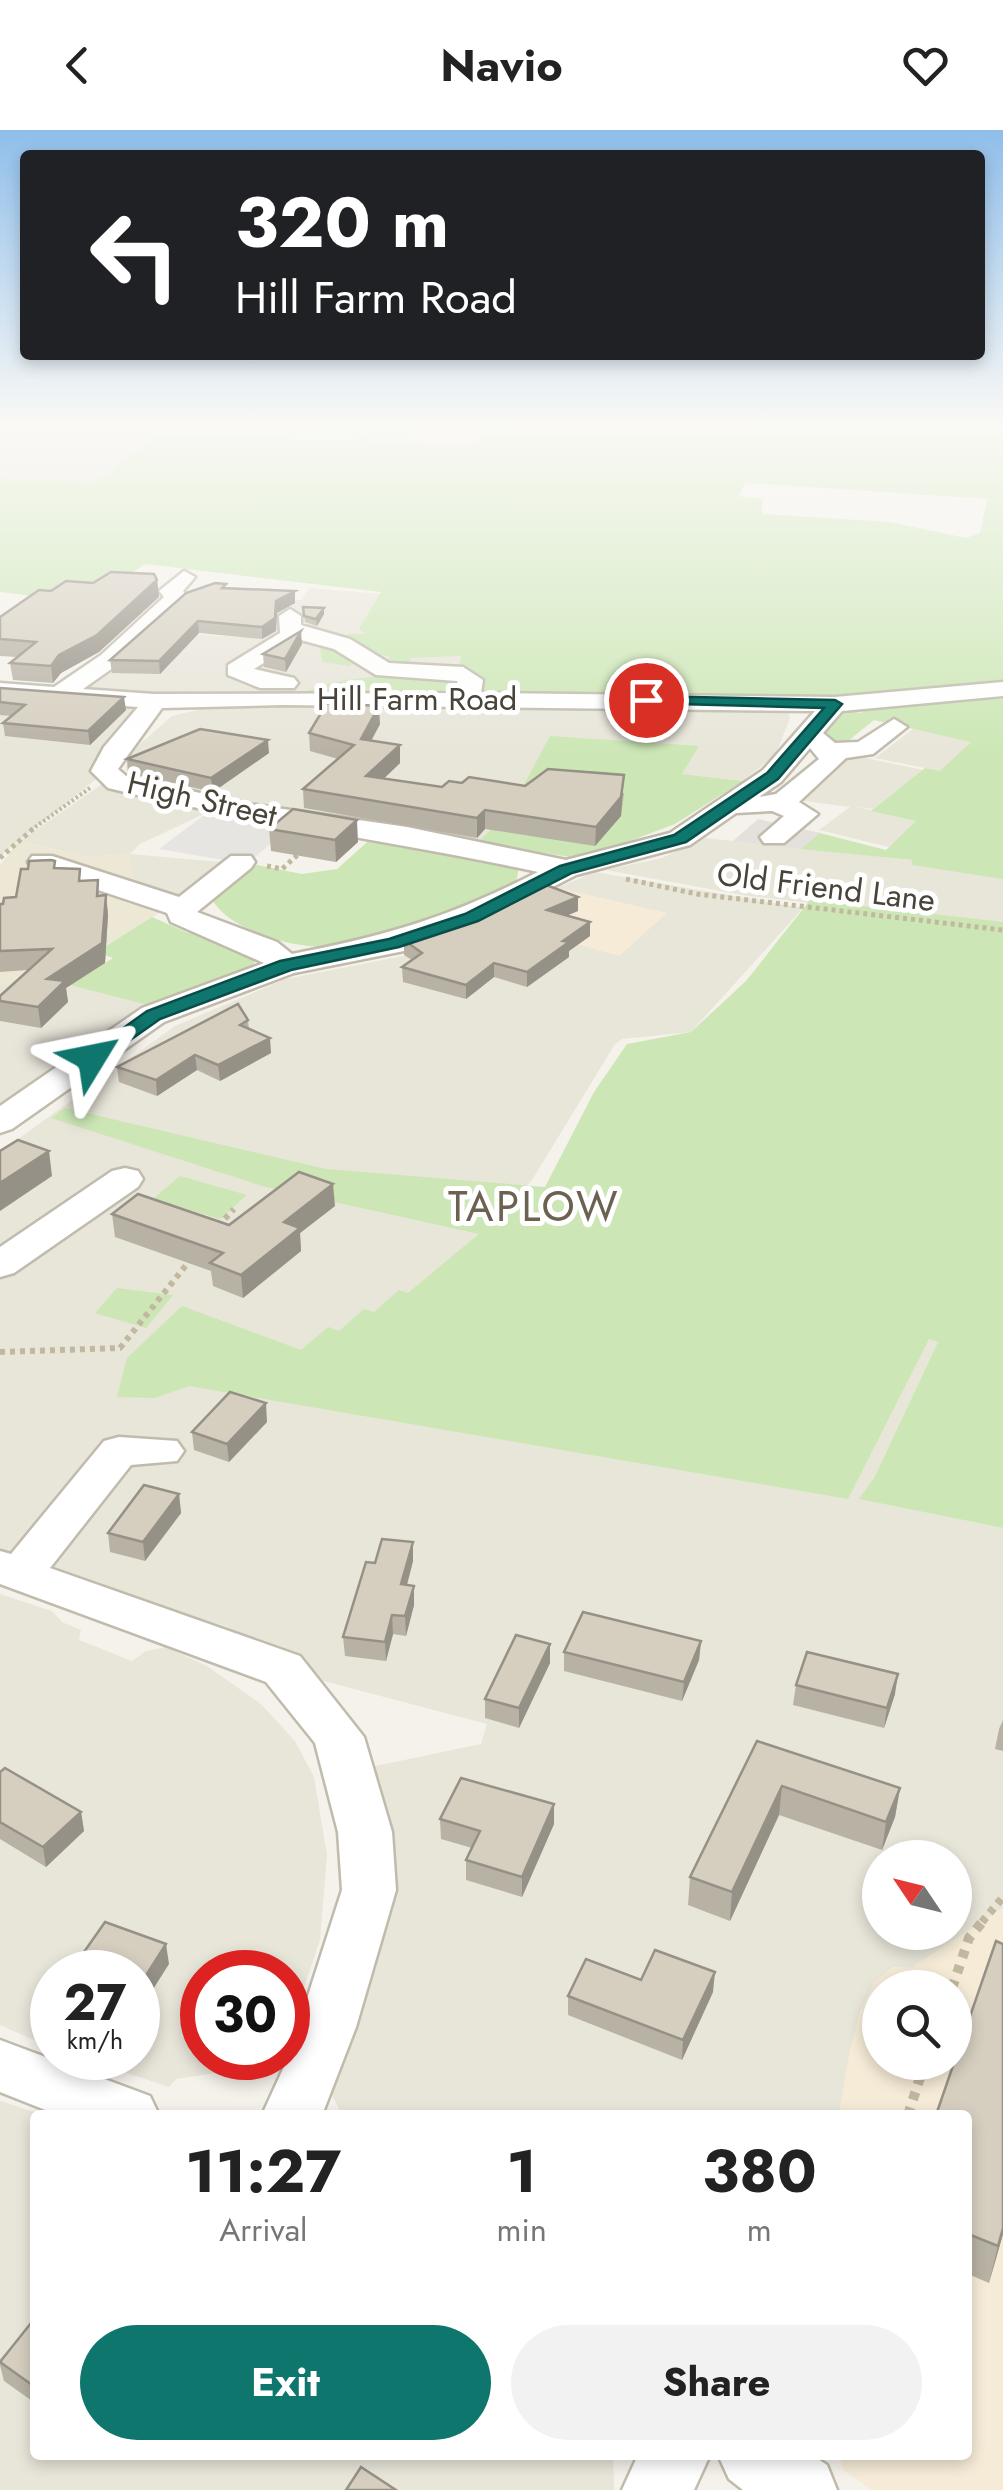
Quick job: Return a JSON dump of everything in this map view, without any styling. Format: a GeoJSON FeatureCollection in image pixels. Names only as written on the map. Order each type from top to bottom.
{"type":"FeatureCollection","features":[{"type":"Feature","properties":{"kind":"street"},"geometry":{"type":"LineString","coordinates":[[58,695],[109,660],[181,586],[208,587]]}},
{"type":"Feature","properties":{"kind":"street"},"geometry":{"type":"LineString","coordinates":[[384,670],[342,644],[293,624],[239,666],[237,673],[282,683],[384,670],[462,674],[471,680],[471,700]]}},
{"type":"Feature","properties":{"kind":"street","name":"Hill Farm Road"},"geometry":{"type":"LineString","coordinates":[[0,690],[154,701],[835,704],[1003,689]]}},
{"type":"Feature","properties":{"kind":"street","name":"High Street"},"geometry":{"type":"LineString","coordinates":[[154,701],[141,725],[109,756],[104,771],[117,782],[150,792],[578,866]]}},
{"type":"Feature","properties":{"kind":"street"},"geometry":{"type":"LineString","coordinates":[[0,1122],[153,1015],[286,965],[393,944],[472,917],[578,866],[680,839],[819,743],[835,704]]}},
{"type":"Feature","properties":{"kind":"street"},"geometry":{"type":"LineString","coordinates":[[819,743],[864,749],[894,727]]}},
{"type":"Feature","properties":{"kind":"street"},"geometry":{"type":"LineString","coordinates":[[722,810],[784,801],[830,763],[834,755],[819,743]]}},
{"type":"Feature","properties":{"kind":"street"},"geometry":{"type":"LineString","coordinates":[[774,802],[804,814],[774,837]]}},
{"type":"Feature","properties":{"kind":"street"},"geometry":{"type":"LineString","coordinates":[[42,862],[183,908]]}},
{"type":"Feature","properties":{"kind":"street"},"geometry":{"type":"LineString","coordinates":[[241,862],[183,908],[182,916],[266,949],[286,965]]}},
{"type":"Feature","properties":{"kind":"street"},"geometry":{"type":"LineString","coordinates":[[3,1282],[125,1179]]}},
{"type":"Feature","properties":{"kind":"street"},"geometry":{"type":"LineString","coordinates":[[162,1451],[130,1448],[108,1460],[10,1570],[283,1668],[338,1737],[365,1832],[369,1890],[328,2027],[294,2110]]}},
{"type":"Feature","properties":{"kind":"street"},"geometry":{"type":"LineString","coordinates":[[0,2066],[117,2110]]}},
{"type":"Feature","properties":{"kind":"street"},"geometry":{"type":"LineString","coordinates":[[657,2490],[672,2460]]}},
{"type":"Feature","properties":{"kind":"street"},"geometry":{"type":"LineString","coordinates":[[760,2460],[802,2490]]}},
{"type":"Feature","properties":{"kind":"path"},"geometry":{"type":"LineString","coordinates":[[0,858],[17,840],[97,783],[104,771]]}},
{"type":"Feature","properties":{"kind":"path"},"geometry":{"type":"LineString","coordinates":[[241,862],[282,868],[310,843]]}},
{"type":"Feature","properties":{"kind":"path","name":"Old Friend Lane"},"geometry":{"type":"LineString","coordinates":[[578,866],[697,894],[1003,930]]}},
{"type":"Feature","properties":{"kind":"path"},"geometry":{"type":"LineString","coordinates":[[207,1239],[234,1209]]}},
{"type":"Feature","properties":{"kind":"path"},"geometry":{"type":"LineString","coordinates":[[0,1352],[120,1348],[196,1253]]}},
{"type":"Feature","properties":{"kind":"path"},"geometry":{"type":"LineString","coordinates":[[958,1970],[969,1938],[1003,1897]]}},
{"type":"Feature","properties":{"kind":"path"},"geometry":{"type":"LineString","coordinates":[[910,2110],[919,2080]]}},
{"type":"Feature","properties":{"kind":"shaded area"},"geometry":{"type":"Polygon","coordinates":[[[309,588],[394,595],[471,632],[467,672],[413,695],[161,695],[75,689],[93,685],[165,633],[244,637],[283,600],[301,600],[309,588]]]}},
{"type":"Feature","properties":{"kind":"shaded area"},"geometry":{"type":"Polygon","coordinates":[[[0,695],[142,707],[95,780],[0,856],[0,695]]]}},
{"type":"Feature","properties":{"kind":"shaded area"},"geometry":{"type":"Polygon","coordinates":[[[306,702],[787,707],[790,718],[776,754],[743,781],[682,774],[698,746],[541,760],[510,811],[478,842],[266,810],[149,782],[129,776],[126,769],[127,759],[140,744],[172,716],[210,707],[306,702]]]}},
{"type":"Feature","properties":{"kind":"shaded area"},"geometry":{"type":"Polygon","coordinates":[[[913,729],[972,741],[940,771],[875,758],[913,729]]]}},
{"type":"Feature","properties":{"kind":"shaded area"},"geometry":{"type":"Polygon","coordinates":[[[851,755],[923,770],[873,809],[854,806],[917,821],[889,847],[819,830],[850,807],[797,800],[851,755]]]}},
{"type":"Feature","properties":{"kind":"shaded area"},"geometry":{"type":"Polygon","coordinates":[[[105,782],[127,793],[208,812],[140,844],[130,854],[232,863],[176,903],[137,888],[128,854],[88,857],[20,841],[105,782]]]}},
{"type":"Feature","properties":{"kind":"shaded area"},"geometry":{"type":"Polygon","coordinates":[[[207,813],[291,826],[247,864],[159,849],[207,813]]]}},
{"type":"Feature","properties":{"kind":"shaded area"},"geometry":{"type":"Polygon","coordinates":[[[758,819],[821,833],[801,849],[733,841],[758,819]]]}},
{"type":"Feature","properties":{"kind":"shaded area"},"geometry":{"type":"Polygon","coordinates":[[[705,838],[1003,870],[1003,924],[748,896],[606,870],[662,858],[705,838]]]}},
{"type":"Feature","properties":{"kind":"shaded area"},"geometry":{"type":"Polygon","coordinates":[[[19,841],[88,857],[129,854],[137,888],[159,888],[160,897],[176,903],[39,985],[0,984],[0,865],[19,841]]]}},
{"type":"Feature","properties":{"kind":"shaded area"},"geometry":{"type":"Polygon","coordinates":[[[595,872],[803,908],[691,1032],[622,1039],[615,1044],[532,1180],[481,1233],[933,1330],[938,1342],[874,1478],[860,1499],[1003,1528],[1003,1908],[972,1928],[972,1840],[862,1840],[862,1950],[939,1950],[911,1968],[862,1970],[862,2009],[840,2110],[340,2110],[326,2083],[366,1768],[481,1744],[487,1724],[297,1674],[261,1644],[225,1626],[0,1562],[0,1152],[175,1026],[286,979],[403,956],[504,912],[619,956],[666,913],[557,888],[595,872]]]}},
{"type":"Feature","properties":{"kind":"shaded area"},"geometry":{"type":"Polygon","coordinates":[[[557,888],[667,913],[619,956],[552,937],[504,912],[557,888]]]}},
{"type":"Feature","properties":{"kind":"shaded area"},"geometry":{"type":"Polygon","coordinates":[[[52,980],[163,1009],[0,1132],[0,984],[39,985],[52,980]]]}},
{"type":"Feature","properties":{"kind":"shaded area"},"geometry":{"type":"Polygon","coordinates":[[[0,1594],[52,1611],[62,1622],[81,1630],[79,1640],[132,1661],[146,1651],[166,1647],[207,1666],[261,1704],[295,1741],[314,1777],[327,1855],[320,1940],[310,1970],[310,1950],[180,1950],[180,2078],[169,2087],[148,2080],[160,2080],[160,1950],[30,1950],[30,2038],[0,2025],[0,1594]]]}},
{"type":"Feature","properties":{"kind":"shaded area"},"geometry":{"type":"Polygon","coordinates":[[[1003,1908],[1003,2490],[872,2490],[843,2470],[840,2460],[972,2460],[972,2110],[840,2110],[862,2008],[862,2080],[972,2080],[972,1970],[889,1970],[911,1968],[939,1950],[972,1950],[972,1928],[1003,1908]]]}},
{"type":"Feature","properties":{"kind":"shaded area"},"geometry":{"type":"Polygon","coordinates":[[[0,2101],[30,2111],[30,2460],[613,2460],[614,2490],[0,2490],[0,2101]]]}},
{"type":"Feature","properties":{"kind":"green space"},"geometry":{"type":"Polygon","coordinates":[[[0,535],[1003,535],[1003,683],[839,695],[299,695],[356,679],[457,679],[461,656],[410,658],[410,670],[390,668],[389,656],[368,654],[349,666],[322,662],[320,646],[348,634],[366,634],[359,629],[381,592],[145,564],[94,598],[58,599],[0,592],[0,535]]]}},
{"type":"Feature","properties":{"kind":"green space"},"geometry":{"type":"Polygon","coordinates":[[[1003,692],[1003,879],[912,865],[912,860],[801,849],[820,833],[886,850],[916,821],[871,811],[925,768],[940,771],[971,742],[874,720],[843,745],[820,737],[812,723],[845,709],[861,713],[873,705],[1003,692]]]}},
{"type":"Feature","properties":{"kind":"green space"},"geometry":{"type":"Polygon","coordinates":[[[550,736],[699,746],[682,774],[743,781],[675,824],[582,859],[478,842],[510,811],[550,736]]]}},
{"type":"Feature","properties":{"kind":"green space"},"geometry":{"type":"Polygon","coordinates":[[[374,836],[519,866],[516,884],[425,928],[359,945],[326,947],[293,944],[254,931],[228,917],[212,900],[257,865],[302,874],[337,869],[374,836]]]}},
{"type":"Feature","properties":{"kind":"green space"},"geometry":{"type":"Polygon","coordinates":[[[810,900],[1003,922],[1003,1528],[859,1499],[874,1478],[938,1342],[929,1339],[848,1499],[189,1386],[155,1398],[117,1397],[127,1358],[182,1306],[301,1350],[328,1327],[339,1331],[364,1309],[374,1312],[399,1290],[408,1293],[479,1234],[262,1186],[51,1118],[65,1108],[326,1169],[545,1187],[594,1092],[627,1044],[691,1032],[746,981],[810,900]]]}},
{"type":"Feature","properties":{"kind":"green space"},"geometry":{"type":"Polygon","coordinates":[[[152,917],[188,933],[195,929],[258,958],[251,967],[163,1009],[70,985],[113,958],[96,952],[152,917]]]}},
{"type":"Feature","properties":{"kind":"green space"},"geometry":{"type":"Polygon","coordinates":[[[180,1176],[247,1195],[220,1219],[153,1199],[180,1176]]]}},
{"type":"Feature","properties":{"kind":"green space"},"geometry":{"type":"Polygon","coordinates":[[[117,1288],[173,1295],[146,1328],[95,1313],[117,1288]]]}},
{"type":"Feature","properties":{"kind":"building"},"geometry":{"type":"Polygon","coordinates":[[[111,572],[154,574],[157,580],[97,635],[59,655],[51,666],[10,663],[36,642],[0,639],[0,617],[39,590],[51,591],[66,581],[93,583],[111,572]]]}},
{"type":"Feature","properties":{"kind":"building"},"geometry":{"type":"Polygon","coordinates":[[[215,583],[226,584],[222,588],[295,591],[276,601],[275,618],[262,627],[198,621],[159,661],[110,660],[186,593],[215,583]]]}},
{"type":"Feature","properties":{"kind":"building"},"geometry":{"type":"Polygon","coordinates":[[[303,607],[324,608],[316,619],[304,616],[303,607]]]}},
{"type":"Feature","properties":{"kind":"building"},"geometry":{"type":"Polygon","coordinates":[[[301,631],[285,659],[263,654],[301,631]]]}},
{"type":"Feature","properties":{"kind":"building"},"geometry":{"type":"Polygon","coordinates":[[[0,688],[124,697],[88,731],[3,723],[25,705],[0,702],[0,688]]]}},
{"type":"Feature","properties":{"kind":"building"},"geometry":{"type":"Polygon","coordinates":[[[327,703],[379,706],[361,739],[400,745],[366,776],[442,787],[449,781],[462,783],[469,777],[525,786],[548,769],[624,775],[621,797],[596,827],[485,810],[477,818],[303,789],[354,745],[309,733],[327,703]]]}},
{"type":"Feature","properties":{"kind":"building"},"geometry":{"type":"Polygon","coordinates":[[[200,729],[268,740],[211,778],[127,759],[200,729]]]}},
{"type":"Feature","properties":{"kind":"building"},"geometry":{"type":"Polygon","coordinates":[[[293,809],[357,820],[335,840],[269,829],[293,809]]]}},
{"type":"Feature","properties":{"kind":"building"},"geometry":{"type":"Polygon","coordinates":[[[29,861],[55,861],[54,868],[80,869],[79,881],[98,880],[97,896],[106,895],[102,943],[47,979],[65,981],[38,1007],[0,1001],[0,996],[52,949],[0,951],[0,904],[4,898],[16,897],[21,869],[28,869],[29,861]]]}},
{"type":"Feature","properties":{"kind":"building"},"geometry":{"type":"Polygon","coordinates":[[[541,883],[578,897],[547,910],[590,922],[527,972],[494,963],[466,985],[402,967],[422,953],[404,940],[484,912],[541,883]]]}},
{"type":"Feature","properties":{"kind":"building"},"geometry":{"type":"Polygon","coordinates":[[[238,1004],[248,1020],[240,1025],[270,1038],[218,1065],[195,1055],[156,1080],[117,1067],[238,1004]]]}},
{"type":"Feature","properties":{"kind":"building"},"geometry":{"type":"Polygon","coordinates":[[[18,1140],[49,1151],[0,1183],[0,1151],[18,1140]]]}},
{"type":"Feature","properties":{"kind":"building"},"geometry":{"type":"Polygon","coordinates":[[[299,1172],[333,1184],[284,1222],[300,1228],[241,1275],[210,1263],[223,1253],[112,1214],[138,1194],[229,1225],[299,1172]]]}},
{"type":"Feature","properties":{"kind":"building"},"geometry":{"type":"Polygon","coordinates":[[[230,1392],[266,1403],[227,1444],[192,1432],[230,1392]]]}},
{"type":"Feature","properties":{"kind":"building"},"geometry":{"type":"Polygon","coordinates":[[[144,1485],[179,1494],[143,1542],[108,1533],[144,1485]]]}},
{"type":"Feature","properties":{"kind":"building"},"geometry":{"type":"Polygon","coordinates":[[[382,1539],[413,1542],[401,1584],[414,1586],[405,1616],[392,1615],[385,1642],[343,1637],[366,1562],[375,1563],[382,1539]]]}},
{"type":"Feature","properties":{"kind":"building"},"geometry":{"type":"Polygon","coordinates":[[[583,1612],[701,1641],[684,1682],[564,1652],[583,1612]]]}},
{"type":"Feature","properties":{"kind":"building"},"geometry":{"type":"Polygon","coordinates":[[[516,1635],[550,1644],[519,1708],[485,1699],[516,1635]]]}},
{"type":"Feature","properties":{"kind":"building"},"geometry":{"type":"Polygon","coordinates":[[[807,1652],[898,1674],[887,1708],[796,1685],[807,1652]]]}},
{"type":"Feature","properties":{"kind":"building"},"geometry":{"type":"Polygon","coordinates":[[[757,1741],[900,1788],[886,1822],[782,1786],[732,1892],[690,1877],[757,1741]]]}},
{"type":"Feature","properties":{"kind":"building"},"geometry":{"type":"Polygon","coordinates":[[[5,1768],[81,1812],[43,1847],[0,1822],[0,1772],[5,1768]]]}},
{"type":"Feature","properties":{"kind":"building"},"geometry":{"type":"Polygon","coordinates":[[[461,1778],[554,1804],[522,1877],[466,1860],[480,1831],[440,1819],[461,1778]]]}},
{"type":"Feature","properties":{"kind":"building"},"geometry":{"type":"Polygon","coordinates":[[[105,1922],[166,1944],[160,1953],[160,1950],[85,1950],[105,1922]]]}},
{"type":"Feature","properties":{"kind":"building"},"geometry":{"type":"Polygon","coordinates":[[[996,1941],[1003,1944],[1003,2228],[998,2246],[972,2236],[972,2110],[938,2110],[948,2080],[972,2080],[972,2011],[996,1941]]]}},
{"type":"Feature","properties":{"kind":"building"},"geometry":{"type":"Polygon","coordinates":[[[655,1950],[715,1972],[683,2040],[568,1996],[586,1959],[641,1980],[655,1950]]]}},
{"type":"Feature","properties":{"kind":"building"},"geometry":{"type":"Polygon","coordinates":[[[30,2324],[30,2383],[0,2362],[30,2324]]]}},
{"type":"Feature","properties":{"kind":"building"},"geometry":{"type":"Polygon","coordinates":[[[361,2467],[396,2490],[346,2490],[361,2467]]]}},
{"type":"Feature","properties":{"kind":"district","name":"TAPLOW"},"geometry":{"type":"Point","coordinates":[534,1206]}},
{"type":"Feature","properties":{"kind":"route"},"geometry":{"type":"LineString","coordinates":[[92,1058],[153,1015],[286,965],[393,944],[472,917],[566,869],[680,839],[772,776],[835,704],[646,700]]}}]}
